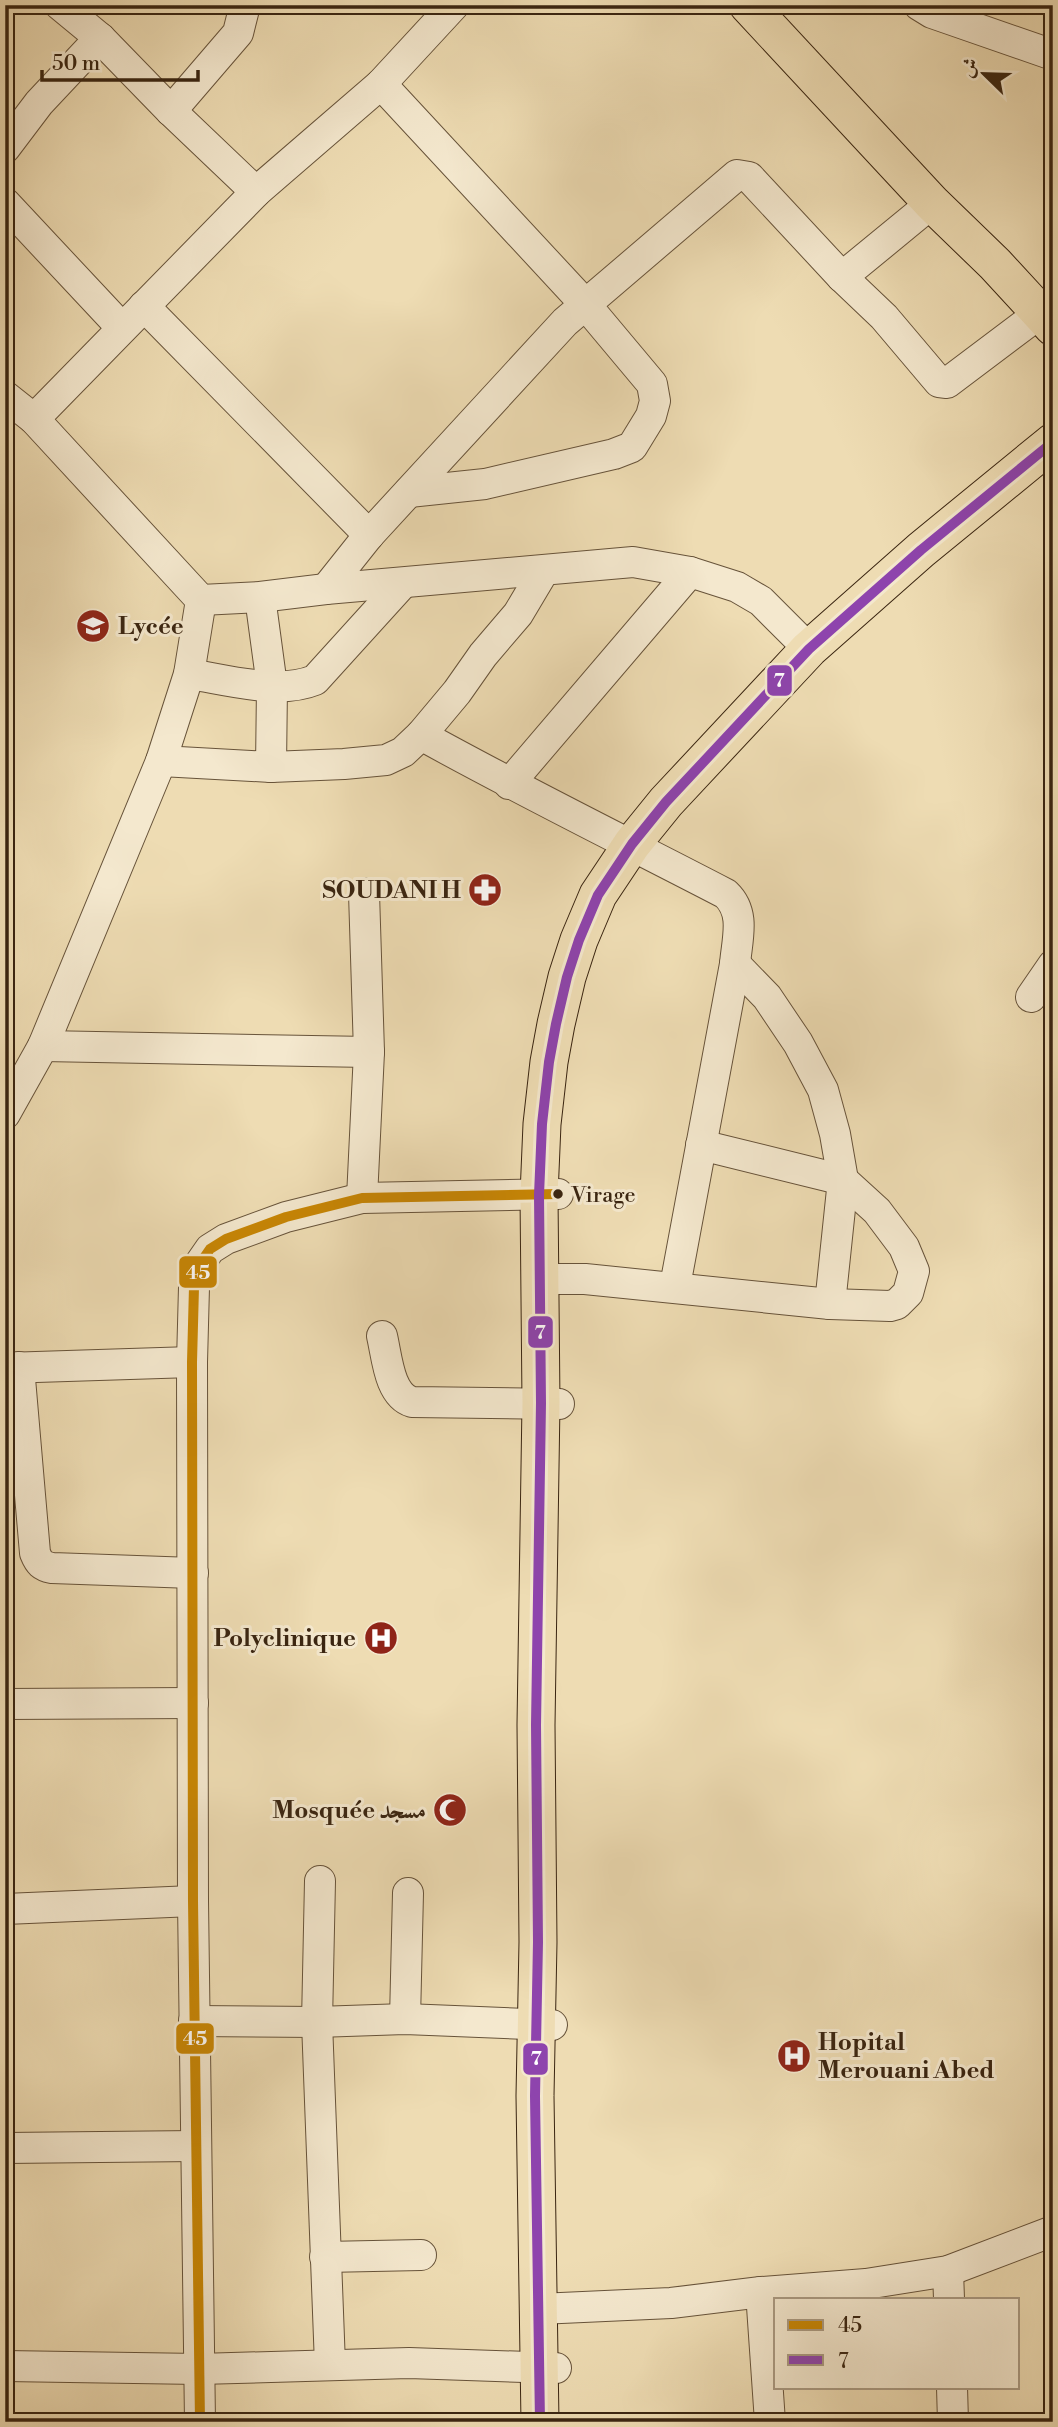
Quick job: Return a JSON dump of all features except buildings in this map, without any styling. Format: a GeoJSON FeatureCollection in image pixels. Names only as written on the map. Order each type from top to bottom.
{"type":"FeatureCollection","features":[{"type":"Feature","properties":{"kind":"main road"},"geometry":{"type":"LineString","coordinates":[[748,5],[932,203],[995,264],[1046,320]]}},
{"type":"Feature","properties":{"kind":"main road"},"geometry":{"type":"LineString","coordinates":[[550,1403],[558,1279],[542,1124],[555,1024],[579,940],[598,895],[666,802],[809,649],[921,551],[1053,442]]}},
{"type":"Feature","properties":{"kind":"main road"},"geometry":{"type":"LineString","coordinates":[[540,2422],[547,2369],[544,2025],[538,1942],[545,1725],[550,1403],[549,1194]]}},
{"type":"Feature","properties":{"kind":"main road"},"geometry":{"type":"LineString","coordinates":[[547,2369],[558,2422]]}},
{"type":"Feature","properties":{"kind":"street"},"geometry":{"type":"LineString","coordinates":[[60,5],[100,38],[256,192]]}},
{"type":"Feature","properties":{"kind":"street"},"geometry":{"type":"LineString","coordinates":[[172,111],[238,33],[245,5]]}},
{"type":"Feature","properties":{"kind":"street"},"geometry":{"type":"LineString","coordinates":[[34,419],[256,192],[381,84],[454,5]]}},
{"type":"Feature","properties":{"kind":"street"},"geometry":{"type":"LineString","coordinates":[[919,5],[954,21],[1053,55]]}},
{"type":"Feature","properties":{"kind":"street"},"geometry":{"type":"LineString","coordinates":[[5,148],[39,103],[100,38]]}},
{"type":"Feature","properties":{"kind":"street"},"geometry":{"type":"LineString","coordinates":[[381,84],[585,304],[652,384],[655,401],[652,416],[632,447],[614,454],[485,484],[409,492]]}},
{"type":"Feature","properties":{"kind":"street"},"geometry":{"type":"LineString","coordinates":[[326,589],[369,535],[565,322],[725,184],[742,174],[749,177],[842,277],[884,317],[943,383],[1046,320]]}},
{"type":"Feature","properties":{"kind":"street"},"geometry":{"type":"LineString","coordinates":[[5,203],[122,328]]}},
{"type":"Feature","properties":{"kind":"street"},"geometry":{"type":"LineString","coordinates":[[842,277],[932,203]]}},
{"type":"Feature","properties":{"kind":"street"},"geometry":{"type":"LineString","coordinates":[[144,306],[369,535]]}},
{"type":"Feature","properties":{"kind":"street"},"geometry":{"type":"LineString","coordinates":[[5,396],[34,419],[201,600]]}},
{"type":"Feature","properties":{"kind":"street"},"geometry":{"type":"LineString","coordinates":[[201,600],[260,597],[633,562],[690,572],[737,587],[761,601],[809,649]]}},
{"type":"Feature","properties":{"kind":"street"},"geometry":{"type":"LineString","coordinates":[[161,761],[271,767],[386,760],[403,752],[457,692],[482,655],[517,614],[543,572]]}},
{"type":"Feature","properties":{"kind":"street"},"geometry":{"type":"LineString","coordinates":[[509,784],[690,572]]}},
{"type":"Feature","properties":{"kind":"street"},"geometry":{"type":"LineString","coordinates":[[189,674],[272,686],[303,685],[315,680],[403,583]]}},
{"type":"Feature","properties":{"kind":"street"},"geometry":{"type":"LineString","coordinates":[[260,597],[272,686],[271,767]]}},
{"type":"Feature","properties":{"kind":"street"},"geometry":{"type":"LineString","coordinates":[[5,1114],[25,1058],[161,761],[189,674],[201,600]]}},
{"type":"Feature","properties":{"kind":"street"},"geometry":{"type":"LineString","coordinates":[[421,735],[509,784],[625,855],[726,894],[734,902],[739,925],[735,964],[675,1286]]}},
{"type":"Feature","properties":{"kind":"street"},"geometry":{"type":"LineString","coordinates":[[362,1198],[369,1052],[364,893]]}},
{"type":"Feature","properties":{"kind":"street"},"geometry":{"type":"LineString","coordinates":[[735,964],[767,997],[798,1043],[822,1090],[835,1134],[843,1180],[830,1304]]}},
{"type":"Feature","properties":{"kind":"street"},"geometry":{"type":"LineString","coordinates":[[1031,997],[1053,965]]}},
{"type":"Feature","properties":{"kind":"street"},"geometry":{"type":"LineString","coordinates":[[25,1058],[369,1052]]}},
{"type":"Feature","properties":{"kind":"street"},"geometry":{"type":"LineString","coordinates":[[558,1279],[675,1286],[830,1304],[897,1304],[908,1293],[914,1271],[904,1247],[877,1211],[843,1180],[701,1145]]}},
{"type":"Feature","properties":{"kind":"street"},"geometry":{"type":"LineString","coordinates":[[200,2422],[193,1901],[192,1362],[194,1287],[201,1262],[210,1249],[226,1239],[286,1217],[362,1198],[549,1194]]}},
{"type":"Feature","properties":{"kind":"street"},"geometry":{"type":"LineString","coordinates":[[382,1336],[391,1375],[398,1395],[403,1400],[550,1403]]}},
{"type":"Feature","properties":{"kind":"street"},"geometry":{"type":"LineString","coordinates":[[192,1362],[12,1367],[38,1562],[52,1568],[193,1573]]}},
{"type":"Feature","properties":{"kind":"street"},"geometry":{"type":"LineString","coordinates":[[5,1704],[193,1703]]}},
{"type":"Feature","properties":{"kind":"street"},"geometry":{"type":"LineString","coordinates":[[320,1881],[317,2022],[330,2365]]}},
{"type":"Feature","properties":{"kind":"street"},"geometry":{"type":"LineString","coordinates":[[405,2019],[408,1893]]}},
{"type":"Feature","properties":{"kind":"street"},"geometry":{"type":"LineString","coordinates":[[5,1909],[193,1901]]}},
{"type":"Feature","properties":{"kind":"street"},"geometry":{"type":"LineString","coordinates":[[194,2021],[317,2022],[405,2019],[544,2025]]}},
{"type":"Feature","properties":{"kind":"street"},"geometry":{"type":"LineString","coordinates":[[5,2148],[196,2146]]}},
{"type":"Feature","properties":{"kind":"street"},"geometry":{"type":"LineString","coordinates":[[547,2310],[671,2303],[761,2292],[866,2284],[948,2285],[1053,2231]]}},
{"type":"Feature","properties":{"kind":"street"},"geometry":{"type":"LineString","coordinates":[[325,2257],[421,2255]]}},
{"type":"Feature","properties":{"kind":"street"},"geometry":{"type":"LineString","coordinates":[[761,2292],[770,2422]]}},
{"type":"Feature","properties":{"kind":"street"},"geometry":{"type":"LineString","coordinates":[[5,2366],[199,2369],[409,2364],[547,2369]]}},
{"type":"Feature","properties":{"kind":"street"},"geometry":{"type":"LineString","coordinates":[[952,2388],[953,2422]]}},
{"type":"Feature","properties":{"kind":"transit line","name":"7"},"geometry":{"type":"LineString","coordinates":[[540,2422],[535,2096],[538,1942],[536,1725],[541,1403],[539,1195],[542,1124],[549,1062],[567,977],[598,895],[632,844],[666,802],[809,649],[921,550],[1053,442]]}},
{"type":"Feature","properties":{"kind":"transit line","name":"45"},"geometry":{"type":"LineString","coordinates":[[200,2422],[193,1901],[192,1362],[194,1287],[201,1262],[210,1249],[226,1239],[286,1217],[362,1198],[558,1194]]}},
{"type":"Feature","properties":{"kind":"place","name":"Lycée"},"geometry":{"type":"Point","coordinates":[93,626]}},
{"type":"Feature","properties":{"kind":"place","name":"SOUDANI H"},"geometry":{"type":"Point","coordinates":[485,890]}},
{"type":"Feature","properties":{"kind":"place","name":"Virage"},"geometry":{"type":"Point","coordinates":[558,1194]}},
{"type":"Feature","properties":{"kind":"place","name":"Polyclinique"},"geometry":{"type":"Point","coordinates":[381,1638]}},
{"type":"Feature","properties":{"kind":"place","name":"Mosquée مسجد"},"geometry":{"type":"Point","coordinates":[450,1810]}},
{"type":"Feature","properties":{"kind":"place","name":"Hopital Merouani Abed"},"geometry":{"type":"Point","coordinates":[794,2056]}}]}
